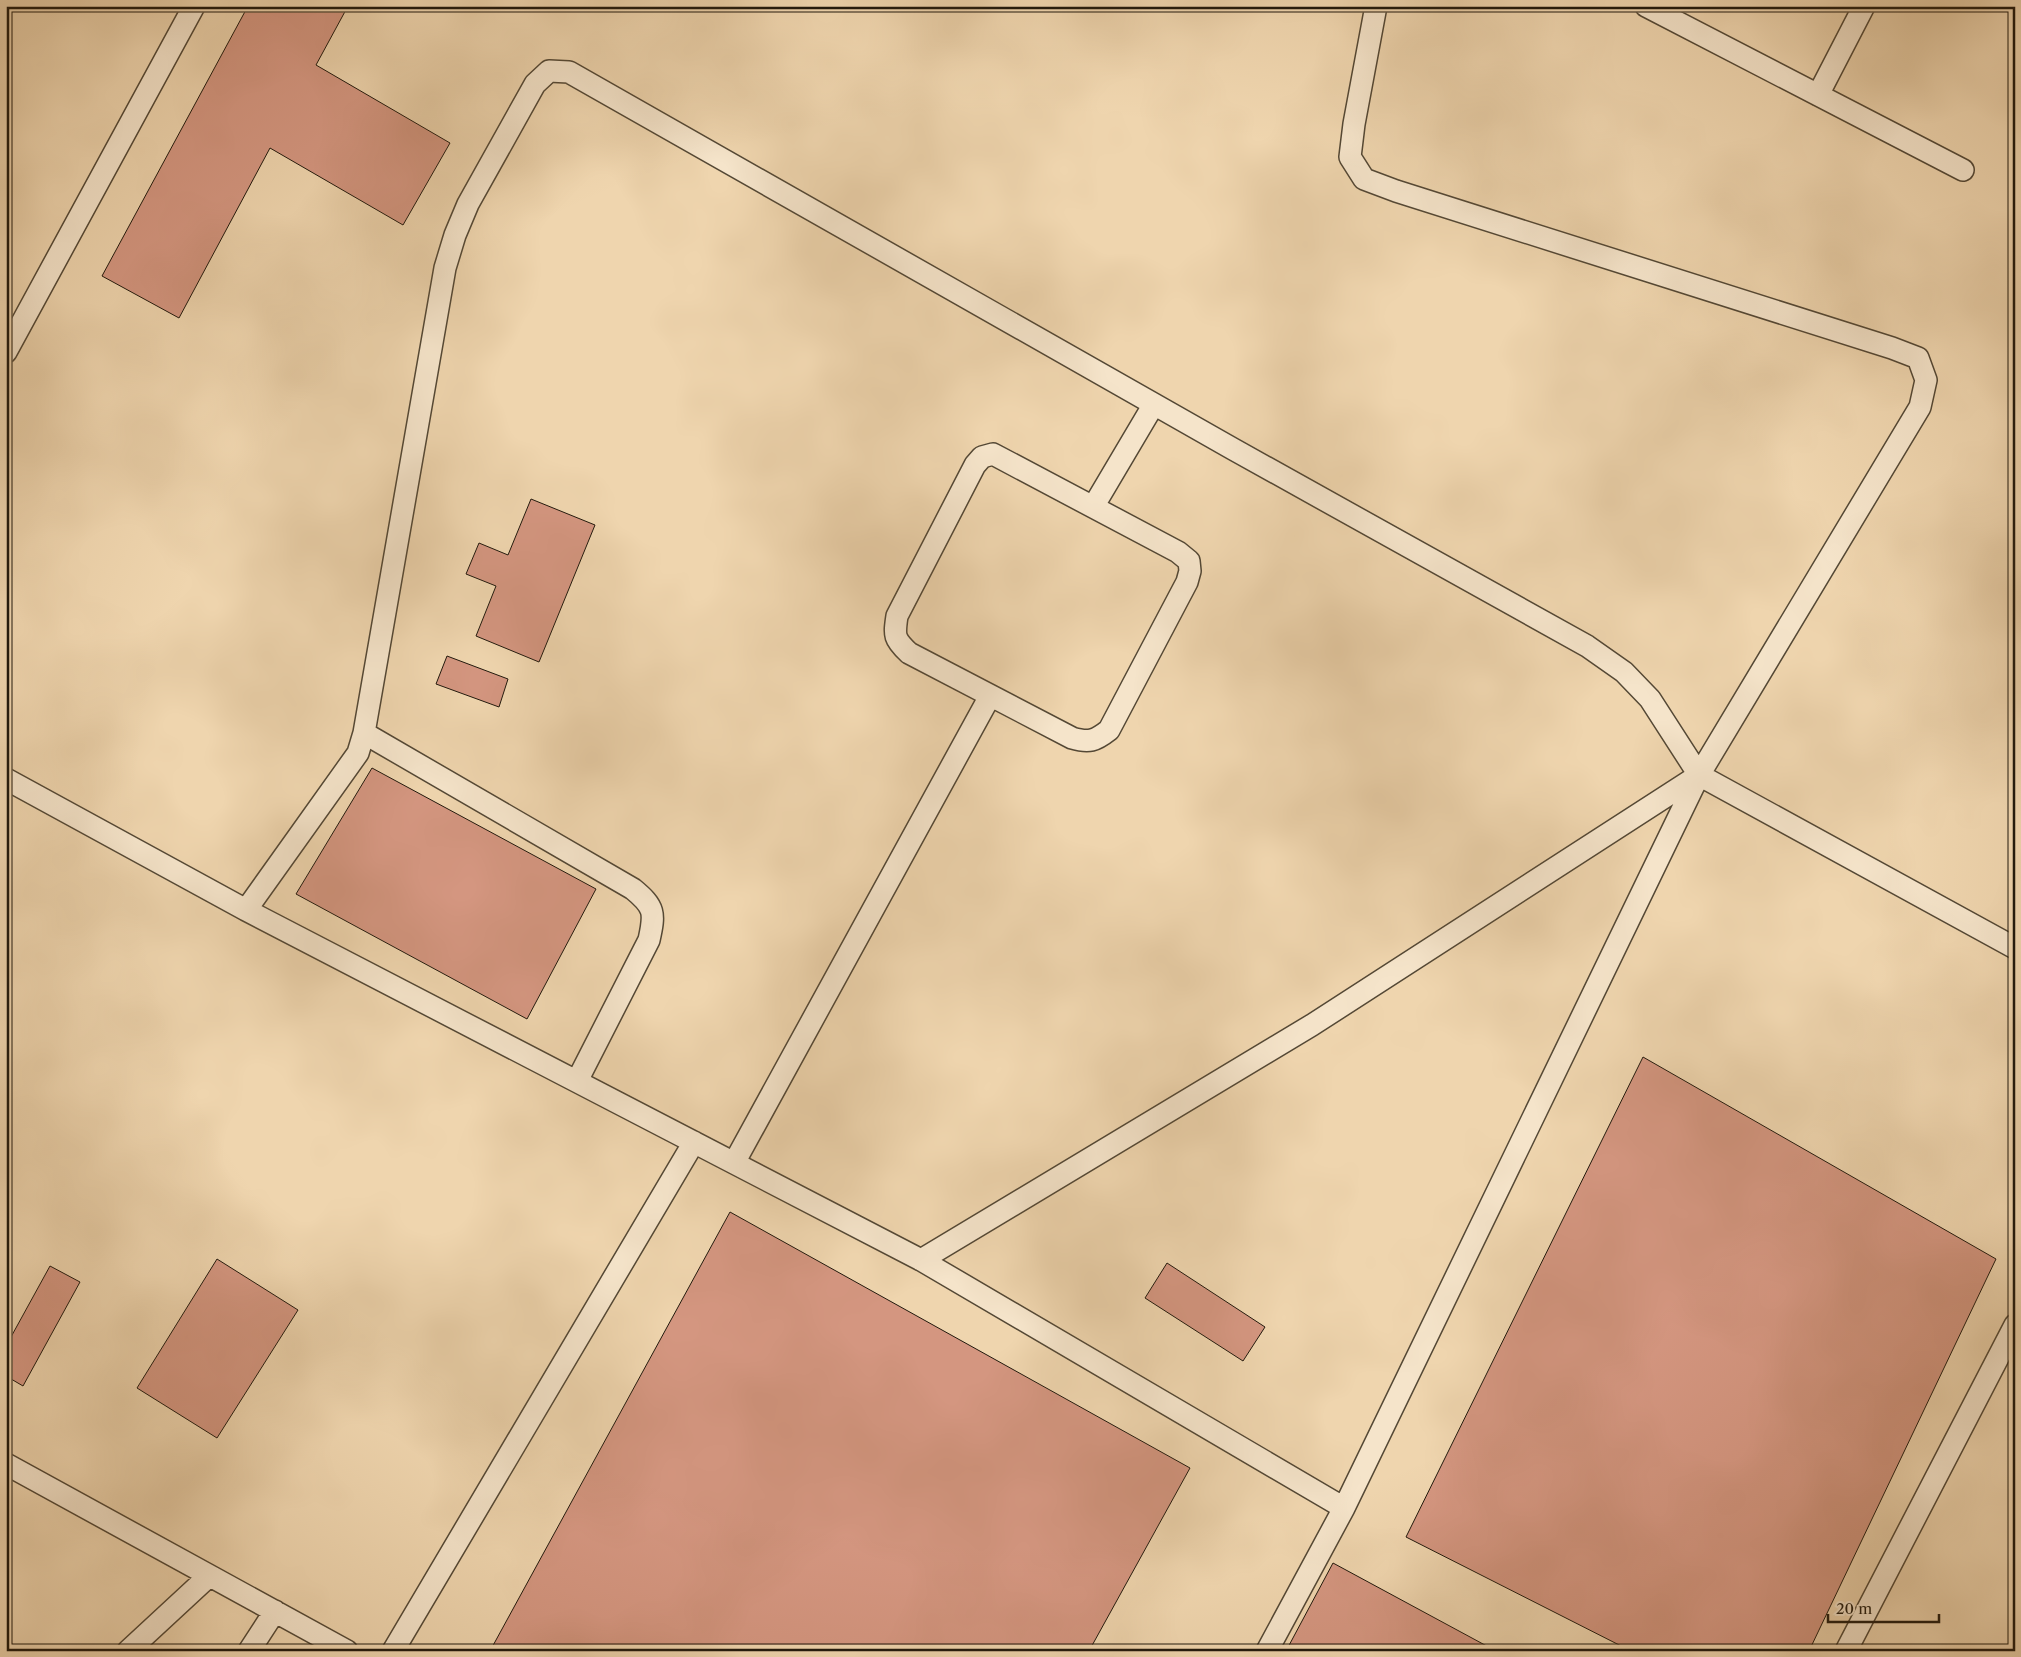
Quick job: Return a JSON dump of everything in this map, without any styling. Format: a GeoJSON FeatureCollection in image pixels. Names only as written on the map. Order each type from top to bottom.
{"type":"FeatureCollection","features":[{"type":"Feature","properties":{"kind":"lane"},"geometry":{"type":"LineString","coordinates":[[6,352],[194,6]]}},
{"type":"Feature","properties":{"kind":"lane"},"geometry":{"type":"LineString","coordinates":[[1267,1651],[1344,1508],[1700,775],[1920,407],[1926,380],[1918,358],[1892,348],[1405,194],[1364,179],[1350,157],[1354,124],[1376,6]]}},
{"type":"Feature","properties":{"kind":"lane"},"geometry":{"type":"LineString","coordinates":[[1646,6],[1964,170]]}},
{"type":"Feature","properties":{"kind":"lane"},"geometry":{"type":"LineString","coordinates":[[1818,95],[1864,6]]}},
{"type":"Feature","properties":{"kind":"lane"},"geometry":{"type":"LineString","coordinates":[[246,910],[358,754],[364,733],[445,268],[455,234],[468,204],[535,84],[549,71],[569,72],[1154,404],[1587,646],[1624,672],[1650,699],[1700,775],[2015,948]]}},
{"type":"Feature","properties":{"kind":"lane"},"geometry":{"type":"LineString","coordinates":[[1094,507],[1154,404]]}},
{"type":"Feature","properties":{"kind":"lane"},"geometry":{"type":"LineString","coordinates":[[993,454],[1094,507],[1178,552],[1189,561],[1190,571],[1188,582],[1109,730],[1099,738],[1085,742],[1072,738],[909,653],[897,642],[894,631],[897,616],[975,465],[982,457],[993,454]]}},
{"type":"Feature","properties":{"kind":"lane"},"geometry":{"type":"LineString","coordinates":[[734,1163],[990,696]]}},
{"type":"Feature","properties":{"kind":"lane"},"geometry":{"type":"LineString","coordinates":[[364,733],[633,889],[648,902],[654,920],[650,940],[576,1081]]}},
{"type":"Feature","properties":{"kind":"lane"},"geometry":{"type":"LineString","coordinates":[[921,1260],[1312,1025],[1700,775]]}},
{"type":"Feature","properties":{"kind":"lane"},"geometry":{"type":"LineString","coordinates":[[6,779],[246,910],[921,1260],[1344,1508]]}},
{"type":"Feature","properties":{"kind":"lane"},"geometry":{"type":"LineString","coordinates":[[393,1651],[694,1142]]}},
{"type":"Feature","properties":{"kind":"lane"},"geometry":{"type":"LineString","coordinates":[[1846,1651],[2015,1325]]}},
{"type":"Feature","properties":{"kind":"lane"},"geometry":{"type":"LineString","coordinates":[[6,1464],[347,1651]]}},
{"type":"Feature","properties":{"kind":"lane"},"geometry":{"type":"LineString","coordinates":[[128,1651],[209,1576]]}},
{"type":"Feature","properties":{"kind":"lane"},"geometry":{"type":"LineString","coordinates":[[249,1651],[275,1611]]}},
{"type":"Feature","properties":{"kind":"building"},"geometry":{"type":"Polygon","coordinates":[[[248,6],[348,6],[316,65],[450,143],[403,225],[270,148],[179,318],[102,276],[248,6]]]}},
{"type":"Feature","properties":{"kind":"building"},"geometry":{"type":"Polygon","coordinates":[[[531,499],[595,525],[539,662],[476,636],[496,586],[466,574],[479,543],[508,555],[531,499]]]}},
{"type":"Feature","properties":{"kind":"building"},"geometry":{"type":"Polygon","coordinates":[[[447,656],[508,679],[499,707],[436,684],[447,656]]]}},
{"type":"Feature","properties":{"kind":"building"},"geometry":{"type":"Polygon","coordinates":[[[372,768],[596,889],[527,1019],[296,894],[372,768]]]}},
{"type":"Feature","properties":{"kind":"building"},"geometry":{"type":"Polygon","coordinates":[[[1643,1057],[1996,1259],[1809,1651],[1631,1651],[1406,1537],[1643,1057]]]}},
{"type":"Feature","properties":{"kind":"building"},"geometry":{"type":"Polygon","coordinates":[[[730,1212],[1190,1468],[1089,1651],[490,1651],[730,1212]]]}},
{"type":"Feature","properties":{"kind":"building"},"geometry":{"type":"Polygon","coordinates":[[[217,1259],[298,1310],[217,1438],[137,1388],[217,1259]]]}},
{"type":"Feature","properties":{"kind":"building"},"geometry":{"type":"Polygon","coordinates":[[[1167,1263],[1265,1327],[1243,1361],[1145,1298],[1167,1263]]]}},
{"type":"Feature","properties":{"kind":"building"},"geometry":{"type":"Polygon","coordinates":[[[50,1266],[80,1282],[23,1386],[6,1376],[6,1346],[50,1266]]]}},
{"type":"Feature","properties":{"kind":"building"},"geometry":{"type":"Polygon","coordinates":[[[1333,1563],[1496,1651],[1286,1651],[1333,1563]]]}}]}
